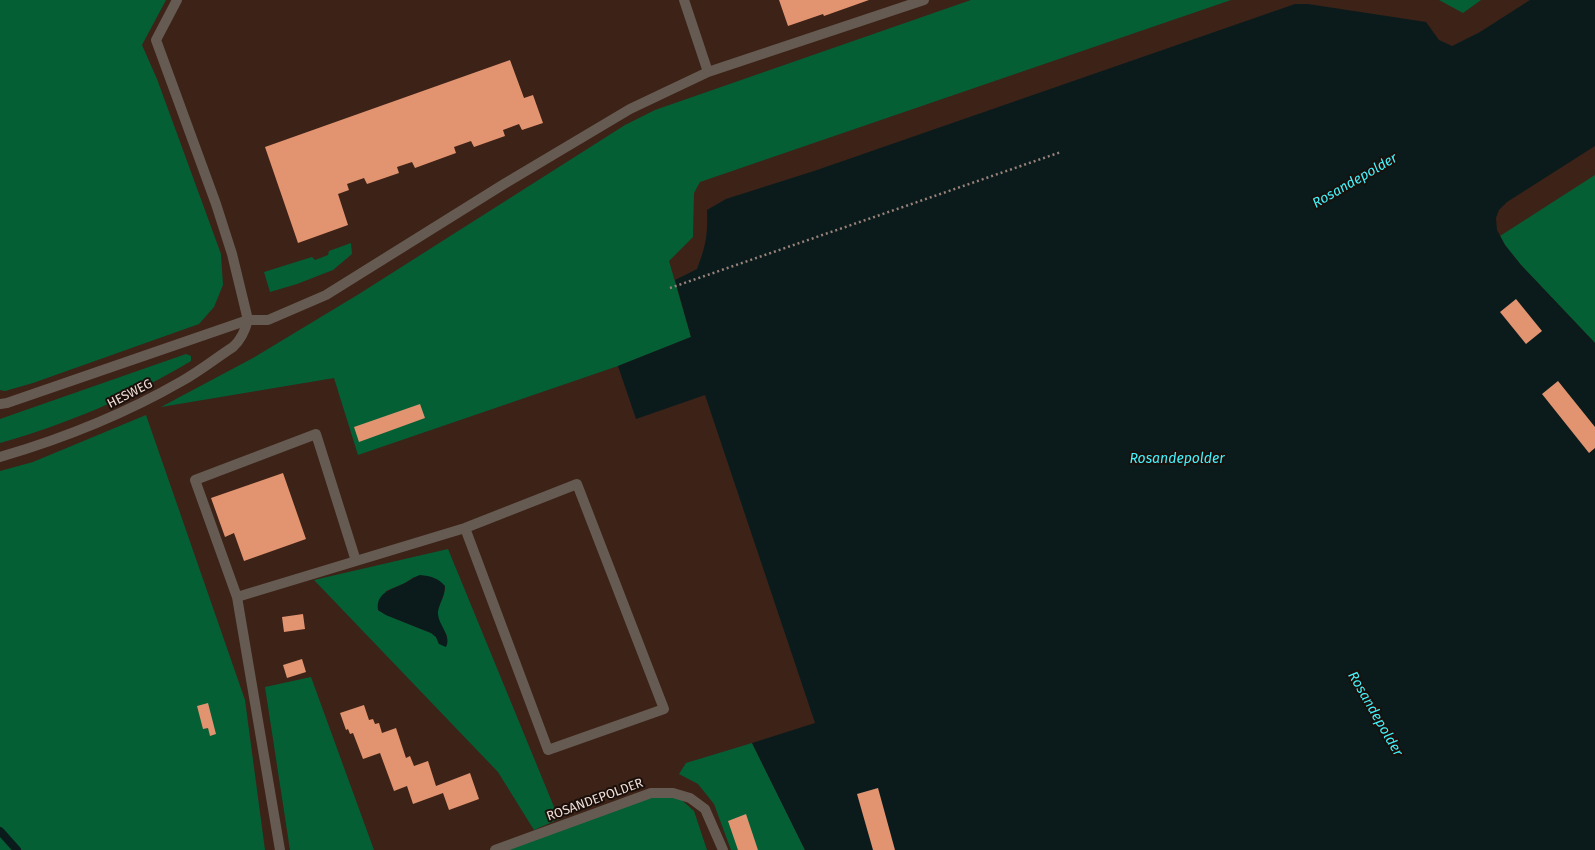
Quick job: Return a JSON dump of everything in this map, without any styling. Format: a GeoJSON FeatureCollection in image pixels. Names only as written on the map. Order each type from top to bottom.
{"type":"FeatureCollection","features":[{"type":"Feature","properties":{"kind":"street"},"geometry":{"type":"LineString","coordinates":[[178,0],[156,40],[214,197],[232,254],[248,320]]}},
{"type":"Feature","properties":{"kind":"street"},"geometry":{"type":"LineString","coordinates":[[684,0],[708,72]]}},
{"type":"Feature","properties":{"kind":"street"},"geometry":{"type":"LineString","coordinates":[[0,404],[65,384],[248,320],[268,320],[326,295],[504,184],[630,109],[708,72],[924,0]]}},
{"type":"Feature","properties":{"kind":"street","name":"HESWEG"},"geometry":{"type":"LineString","coordinates":[[0,458],[95,425],[184,381],[238,342],[246,328],[248,320]]}},
{"type":"Feature","properties":{"kind":"street"},"geometry":{"type":"LineString","coordinates":[[280,850],[237,597],[195,480],[316,434],[356,561]]}},
{"type":"Feature","properties":{"kind":"street"},"geometry":{"type":"LineString","coordinates":[[237,597],[465,528],[577,484],[664,709],[548,750],[465,528]]}},
{"type":"Feature","properties":{"kind":"street","name":"ROSANDEPOLDER"},"geometry":{"type":"LineString","coordinates":[[495,850],[651,793],[673,793],[690,798],[705,809],[723,850]]}},
{"type":"Feature","properties":{"kind":"path"},"geometry":{"type":"LineString","coordinates":[[670,288],[1061,152]]}},
{"type":"Feature","properties":{"kind":"green space"},"geometry":{"type":"Polygon","coordinates":[[[0,0],[166,0],[142,45],[157,79],[221,254],[223,285],[214,307],[199,324],[33,383],[5,391],[0,390],[0,0]]]}},
{"type":"Feature","properties":{"kind":"green space"},"geometry":{"type":"Polygon","coordinates":[[[971,0],[1231,0],[700,182],[694,193],[693,237],[669,261],[691,337],[618,366],[358,455],[334,378],[161,407],[253,358],[359,294],[625,125],[655,110],[971,0]]]}},
{"type":"Feature","properties":{"kind":"green space"},"geometry":{"type":"Polygon","coordinates":[[[1439,0],[1481,0],[1463,13],[1439,0]]]}},
{"type":"Feature","properties":{"kind":"green space"},"geometry":{"type":"Polygon","coordinates":[[[1595,175],[1595,343],[1521,265],[1505,245],[1500,236],[1595,175]]]}},
{"type":"Feature","properties":{"kind":"green space"},"geometry":{"type":"Polygon","coordinates":[[[351,243],[352,254],[333,270],[297,284],[270,292],[264,272],[312,257],[315,260],[328,255],[329,251],[351,243]]]}},
{"type":"Feature","properties":{"kind":"green space"},"geometry":{"type":"Polygon","coordinates":[[[186,354],[191,356],[191,361],[122,398],[49,428],[0,443],[0,419],[186,354]]]}},
{"type":"Feature","properties":{"kind":"green space"},"geometry":{"type":"Polygon","coordinates":[[[146,415],[245,700],[265,850],[0,850],[0,471],[33,462],[146,415]]]}},
{"type":"Feature","properties":{"kind":"green space"},"geometry":{"type":"Polygon","coordinates":[[[448,549],[559,819],[534,830],[498,772],[314,580],[448,549]],[[414,577],[405,583],[386,591],[378,610],[386,615],[431,633],[436,637],[439,644],[447,636],[437,615],[445,586],[414,577]]]}},
{"type":"Feature","properties":{"kind":"green space"},"geometry":{"type":"Polygon","coordinates":[[[311,677],[374,850],[290,850],[265,687],[311,677]]]}},
{"type":"Feature","properties":{"kind":"green space"},"geometry":{"type":"Polygon","coordinates":[[[752,743],[805,850],[731,850],[714,804],[698,784],[679,774],[686,763],[752,743]]]}},
{"type":"Feature","properties":{"kind":"green space"},"geometry":{"type":"Polygon","coordinates":[[[653,795],[676,795],[694,811],[707,850],[501,850],[653,795]]]}},
{"type":"Feature","properties":{"kind":"water","name":"Rosandepolder"},"geometry":{"type":"Polygon","coordinates":[[[1530,0],[1595,0],[1595,146],[1507,202],[1499,210],[1496,218],[1497,230],[1505,245],[1521,265],[1595,343],[1595,850],[805,850],[752,743],[815,723],[705,395],[636,419],[618,366],[691,337],[675,280],[697,269],[706,240],[707,210],[726,199],[817,170],[1295,4],[1308,4],[1426,22],[1439,40],[1452,46],[1480,32],[1530,0]]]}},
{"type":"Feature","properties":{"kind":"water"},"geometry":{"type":"Polygon","coordinates":[[[420,575],[434,578],[445,586],[438,614],[447,639],[446,647],[439,644],[436,637],[431,633],[386,615],[378,610],[379,600],[385,593],[420,575]]]}},
{"type":"Feature","properties":{"kind":"building"},"geometry":{"type":"Polygon","coordinates":[[[779,0],[869,0],[824,16],[823,14],[788,26],[779,0]]]}},
{"type":"Feature","properties":{"kind":"building"},"geometry":{"type":"Polygon","coordinates":[[[510,60],[524,98],[533,95],[543,123],[522,130],[519,124],[503,130],[505,136],[474,147],[471,141],[454,147],[456,153],[415,168],[412,162],[397,167],[399,173],[367,184],[364,178],[347,184],[349,190],[338,194],[348,225],[298,243],[265,147],[510,60]]]}},
{"type":"Feature","properties":{"kind":"building"},"geometry":{"type":"Polygon","coordinates":[[[1516,299],[1542,331],[1526,344],[1500,312],[1516,299]]]}},
{"type":"Feature","properties":{"kind":"building"},"geometry":{"type":"Polygon","coordinates":[[[1558,381],[1595,427],[1595,448],[1589,453],[1542,394],[1558,381]]]}},
{"type":"Feature","properties":{"kind":"building"},"geometry":{"type":"Polygon","coordinates":[[[420,404],[425,418],[359,442],[354,427],[420,404]]]}},
{"type":"Feature","properties":{"kind":"building"},"geometry":{"type":"Polygon","coordinates":[[[283,473],[306,539],[244,561],[234,533],[225,537],[211,498],[283,473]]]}},
{"type":"Feature","properties":{"kind":"building"},"geometry":{"type":"Polygon","coordinates":[[[303,614],[305,629],[284,632],[282,617],[303,614]]]}},
{"type":"Feature","properties":{"kind":"building"},"geometry":{"type":"Polygon","coordinates":[[[302,659],[306,672],[287,678],[283,665],[302,659]]]}},
{"type":"Feature","properties":{"kind":"building"},"geometry":{"type":"Polygon","coordinates":[[[208,703],[216,734],[210,736],[208,728],[203,729],[197,706],[208,703]]]}},
{"type":"Feature","properties":{"kind":"building"},"geometry":{"type":"Polygon","coordinates":[[[364,705],[369,720],[373,719],[375,724],[379,723],[382,733],[396,728],[406,758],[410,756],[414,766],[428,761],[436,786],[470,773],[479,799],[449,810],[443,793],[413,804],[407,786],[394,791],[380,753],[363,759],[353,733],[350,734],[348,729],[346,730],[340,713],[364,705]]]}},
{"type":"Feature","properties":{"kind":"building"},"geometry":{"type":"Polygon","coordinates":[[[878,788],[895,850],[873,850],[857,794],[878,788]]]}},
{"type":"Feature","properties":{"kind":"building"},"geometry":{"type":"Polygon","coordinates":[[[746,814],[758,850],[738,850],[728,821],[746,814]]]}},
{"type":"Feature","properties":{"kind":"waterway"},"geometry":{"type":"LineString","coordinates":[[0,831],[17,850]]}}]}
